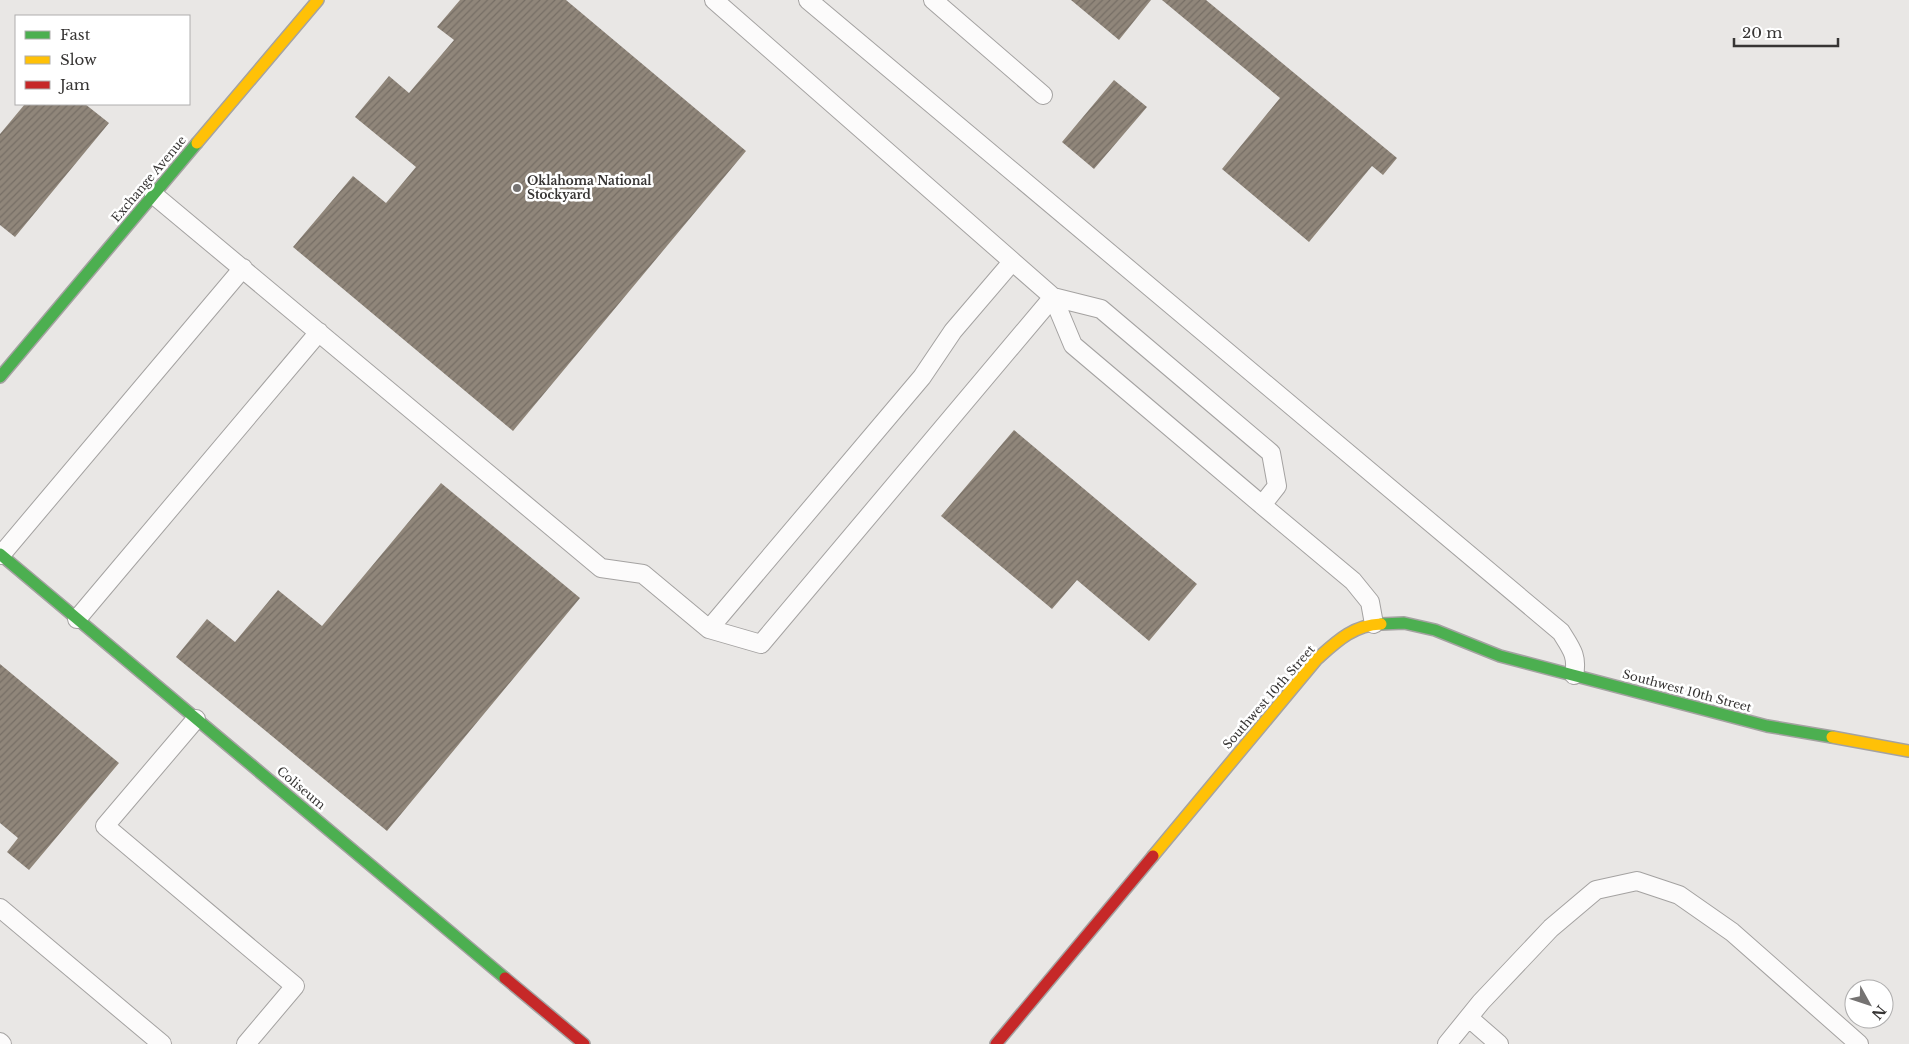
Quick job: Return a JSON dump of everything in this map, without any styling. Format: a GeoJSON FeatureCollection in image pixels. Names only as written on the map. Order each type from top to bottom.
{"type":"FeatureCollection","features":[{"type":"Feature","properties":{"kind":"street","name":"Exchange Avenue"},"geometry":{"type":"LineString","coordinates":[[0,377],[318,0]]}},
{"type":"Feature","properties":{"kind":"street","name":"Coliseum"},"geometry":{"type":"LineString","coordinates":[[0,554],[584,1044]]}},
{"type":"Feature","properties":{"kind":"street","name":"Southwest 10th Street"},"geometry":{"type":"LineString","coordinates":[[996,1044],[1317,659],[1345,634],[1374,624],[1404,623],[1435,630],[1500,656],[1766,726],[1909,751]]}},
{"type":"Feature","properties":{"kind":"lane"},"geometry":{"type":"LineString","coordinates":[[714,0],[1054,297],[1101,309],[1271,453],[1277,486],[1262,505]]}},
{"type":"Feature","properties":{"kind":"lane"},"geometry":{"type":"LineString","coordinates":[[808,0],[1561,632],[1573,651],[1576,664],[1574,675]]}},
{"type":"Feature","properties":{"kind":"lane"},"geometry":{"type":"LineString","coordinates":[[933,0],[1043,95]]}},
{"type":"Feature","properties":{"kind":"lane"},"geometry":{"type":"LineString","coordinates":[[154,195],[601,568],[643,574],[709,629],[761,644],[1054,297]]}},
{"type":"Feature","properties":{"kind":"lane"},"geometry":{"type":"LineString","coordinates":[[709,629],[922,377],[952,331],[1012,262]]}},
{"type":"Feature","properties":{"kind":"lane"},"geometry":{"type":"LineString","coordinates":[[0,554],[243,268]]}},
{"type":"Feature","properties":{"kind":"lane"},"geometry":{"type":"LineString","coordinates":[[1054,297],[1073,345],[1353,580],[1370,602],[1374,624]]}},
{"type":"Feature","properties":{"kind":"lane"},"geometry":{"type":"LineString","coordinates":[[77,619],[320,332]]}},
{"type":"Feature","properties":{"kind":"lane"},"geometry":{"type":"LineString","coordinates":[[196,719],[105,826],[295,986],[246,1044]]}},
{"type":"Feature","properties":{"kind":"lane"},"geometry":{"type":"LineString","coordinates":[[1447,1044],[1551,928],[1596,890],[1636,881],[1679,895],[1732,932],[1859,1044]]}},
{"type":"Feature","properties":{"kind":"lane"},"geometry":{"type":"LineString","coordinates":[[0,908],[162,1044]]}},
{"type":"Feature","properties":{"kind":"lane"},"geometry":{"type":"LineString","coordinates":[[1469,1018],[1499,1044]]}},
{"type":"Feature","properties":{"kind":"building"},"geometry":{"type":"Polygon","coordinates":[[[460,0],[566,0],[746,151],[513,431],[293,247],[353,176],[386,203],[416,167],[355,117],[389,76],[409,93],[454,40],[437,27],[460,0]]]}},
{"type":"Feature","properties":{"kind":"building"},"geometry":{"type":"Polygon","coordinates":[[[1071,0],[1151,0],[1119,40],[1071,0]]]}},
{"type":"Feature","properties":{"kind":"building"},"geometry":{"type":"Polygon","coordinates":[[[1162,0],[1206,0],[1397,158],[1383,175],[1372,166],[1309,242],[1222,169],[1280,98],[1162,0]]]}},
{"type":"Feature","properties":{"kind":"building"},"geometry":{"type":"Polygon","coordinates":[[[1114,80],[1147,107],[1094,169],[1062,142],[1114,80]]]}},
{"type":"Feature","properties":{"kind":"building"},"geometry":{"type":"Polygon","coordinates":[[[24,105],[86,105],[109,123],[15,237],[0,225],[0,134],[24,105]]]}},
{"type":"Feature","properties":{"kind":"building"},"geometry":{"type":"Polygon","coordinates":[[[1014,430],[1197,584],[1149,641],[1077,580],[1052,609],[941,516],[1014,430]]]}},
{"type":"Feature","properties":{"kind":"building"},"geometry":{"type":"Polygon","coordinates":[[[441,483],[580,598],[387,831],[176,657],[207,619],[235,642],[278,590],[322,626],[441,483]]]}},
{"type":"Feature","properties":{"kind":"building"},"geometry":{"type":"Polygon","coordinates":[[[0,664],[119,763],[29,870],[7,852],[18,838],[0,823],[0,664]]]}},
{"type":"Feature","properties":{"kind":"traffic: fast"},"geometry":{"type":"LineString","coordinates":[[0,377],[197,143]]}},
{"type":"Feature","properties":{"kind":"traffic: fast"},"geometry":{"type":"LineString","coordinates":[[0,554],[505,978]]}},
{"type":"Feature","properties":{"kind":"traffic: fast"},"geometry":{"type":"LineString","coordinates":[[1381,624],[1404,623],[1435,630],[1500,656],[1767,726],[1832,737]]}},
{"type":"Feature","properties":{"kind":"traffic: slow"},"geometry":{"type":"LineString","coordinates":[[197,143],[318,0]]}},
{"type":"Feature","properties":{"kind":"traffic: slow"},"geometry":{"type":"LineString","coordinates":[[1153,856],[1317,659],[1353,631],[1381,624]]}},
{"type":"Feature","properties":{"kind":"traffic: slow"},"geometry":{"type":"LineString","coordinates":[[1832,737],[1909,751]]}},
{"type":"Feature","properties":{"kind":"traffic: jam"},"geometry":{"type":"LineString","coordinates":[[996,1044],[1153,856]]}},
{"type":"Feature","properties":{"kind":"traffic: jam"},"geometry":{"type":"LineString","coordinates":[[505,978],[584,1044]]}},
{"type":"Feature","properties":{"kind":"place","name":"Oklahoma National Stockyard"},"geometry":{"type":"Point","coordinates":[517,188]}}]}
